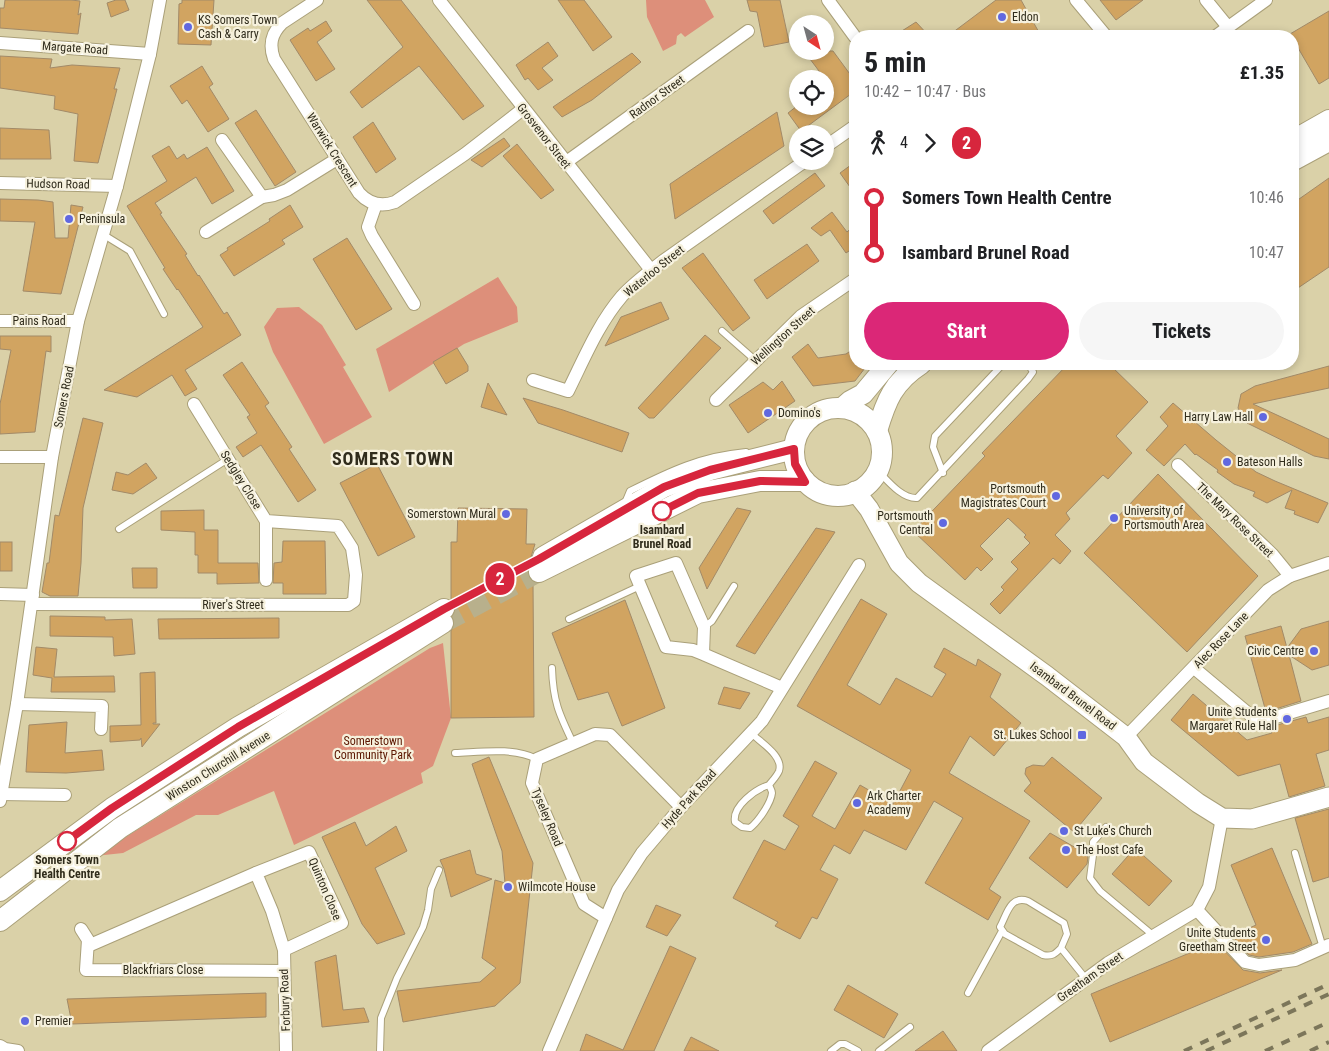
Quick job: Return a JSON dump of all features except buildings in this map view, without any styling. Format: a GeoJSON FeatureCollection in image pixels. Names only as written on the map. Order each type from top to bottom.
{"type":"FeatureCollection","features":[{"type":"Feature","properties":{"kind":"main road"},"geometry":{"type":"LineString","coordinates":[[1299,137],[1329,120]]}},
{"type":"Feature","properties":{"kind":"main road"},"geometry":{"type":"LineString","coordinates":[[1299,157],[1329,141]]}},
{"type":"Feature","properties":{"kind":"main road"},"geometry":{"type":"LineString","coordinates":[[842,408],[850,401],[864,394],[883,370]]}},
{"type":"Feature","properties":{"kind":"main road"},"geometry":{"type":"LineString","coordinates":[[877,431],[882,410],[889,397],[902,379],[913,370]]}},
{"type":"Feature","properties":{"kind":"main road"},"geometry":{"type":"LineString","coordinates":[[842,408],[854,411],[870,422],[877,431],[881,441],[882,453],[878,471],[868,484],[846,496],[828,495],[815,490],[805,482],[795,464],[794,449],[798,433],[813,416],[825,410],[842,408]]}},
{"type":"Feature","properties":{"kind":"main road"},"geometry":{"type":"LineString","coordinates":[[794,449],[710,470],[664,487],[539,566],[698,493],[760,481],[805,482]]}},
{"type":"Feature","properties":{"kind":"main road","name":"Winston Churchill Avenue"},"geometry":{"type":"LineString","coordinates":[[0,891],[112,808],[238,727],[443,616],[120,828],[0,921]]}},
{"type":"Feature","properties":{"kind":"street","name":"Somers Road"},"geometry":{"type":"LineString","coordinates":[[0,797],[6,736],[17,704],[52,457],[78,321],[117,186],[150,54],[160,0]]}},
{"type":"Feature","properties":{"kind":"street","name":"Warwick Crescent"},"geometry":{"type":"LineString","coordinates":[[317,0],[282,23],[274,34],[271,46],[274,59],[359,194],[366,200],[376,204]]}},
{"type":"Feature","properties":{"kind":"street","name":"Grosvenor Street"},"geometry":{"type":"LineString","coordinates":[[439,0],[650,270]]}},
{"type":"Feature","properties":{"kind":"street"},"geometry":{"type":"LineString","coordinates":[[828,0],[850,30]]}},
{"type":"Feature","properties":{"kind":"street"},"geometry":{"type":"LineString","coordinates":[[1076,0],[1101,30]]}},
{"type":"Feature","properties":{"kind":"street"},"geometry":{"type":"LineString","coordinates":[[1206,0],[1228,27]]}},
{"type":"Feature","properties":{"kind":"street"},"geometry":{"type":"LineString","coordinates":[[1224,30],[1266,0]]}},
{"type":"Feature","properties":{"kind":"street","name":"Radnor Street"},"geometry":{"type":"LineString","coordinates":[[565,163],[748,32]]}},
{"type":"Feature","properties":{"kind":"street","name":"Margate Road"},"geometry":{"type":"LineString","coordinates":[[0,43],[150,54]]}},
{"type":"Feature","properties":{"kind":"street"},"geometry":{"type":"LineString","coordinates":[[414,304],[368,227],[376,204],[395,202],[465,154],[523,109]]}},
{"type":"Feature","properties":{"kind":"street"},"geometry":{"type":"LineString","coordinates":[[834,141],[849,130]]}},
{"type":"Feature","properties":{"kind":"street"},"geometry":{"type":"LineString","coordinates":[[222,140],[262,197]]}},
{"type":"Feature","properties":{"kind":"street"},"geometry":{"type":"LineString","coordinates":[[206,232],[262,197],[279,194],[287,190],[337,159]]}},
{"type":"Feature","properties":{"kind":"street","name":"Waterloo Street"},"geometry":{"type":"LineString","coordinates":[[533,380],[568,391],[603,322],[622,296],[650,270],[792,170]]}},
{"type":"Feature","properties":{"kind":"street","name":"Hudson Road"},"geometry":{"type":"LineString","coordinates":[[0,183],[117,186]]}},
{"type":"Feature","properties":{"kind":"street","name":"Wellington Street"},"geometry":{"type":"LineString","coordinates":[[716,400],[801,316],[849,283]]}},
{"type":"Feature","properties":{"kind":"street","name":"Pains Road"},"geometry":{"type":"LineString","coordinates":[[0,321],[78,321]]}},
{"type":"Feature","properties":{"kind":"street","name":"Sedgley Close"},"geometry":{"type":"LineString","coordinates":[[194,404],[266,522],[338,526]]}},
{"type":"Feature","properties":{"kind":"street"},"geometry":{"type":"LineString","coordinates":[[0,458],[52,457]]}},
{"type":"Feature","properties":{"kind":"street","name":"The Mary Rose Street"},"geometry":{"type":"LineString","coordinates":[[1178,465],[1272,554],[1290,576]]}},
{"type":"Feature","properties":{"kind":"street","name":"Isambard Brunel Road"},"geometry":{"type":"LineString","coordinates":[[855,491],[869,509],[899,563],[919,583],[1047,676],[1126,737],[1144,762],[1198,803],[1222,818]]}},
{"type":"Feature","properties":{"kind":"street"},"geometry":{"type":"LineString","coordinates":[[266,522],[266,580]]}},
{"type":"Feature","properties":{"kind":"street","name":"River's Street"},"geometry":{"type":"LineString","coordinates":[[0,594],[33,600],[348,605],[354,600],[356,575],[352,548],[338,526]]}},
{"type":"Feature","properties":{"kind":"street","name":"Alec Rose Lane"},"geometry":{"type":"LineString","coordinates":[[1126,737],[1268,590],[1290,576],[1329,562]]}},
{"type":"Feature","properties":{"kind":"street"},"geometry":{"type":"LineString","coordinates":[[703,654],[704,627],[676,563],[636,576],[666,647],[693,650],[782,688]]}},
{"type":"Feature","properties":{"kind":"street","name":"Hyde Park Road"},"geometry":{"type":"LineString","coordinates":[[549,1051],[618,890],[642,853],[681,807],[762,721],[859,565]]}},
{"type":"Feature","properties":{"kind":"street"},"geometry":{"type":"LineString","coordinates":[[1194,668],[1255,719],[1266,720],[1329,701]]}},
{"type":"Feature","properties":{"kind":"street"},"geometry":{"type":"LineString","coordinates":[[17,704],[102,706],[101,729]]}},
{"type":"Feature","properties":{"kind":"street"},"geometry":{"type":"LineString","coordinates":[[537,759],[595,734],[610,735],[681,807]]}},
{"type":"Feature","properties":{"kind":"street","name":"Tyseley Road"},"geometry":{"type":"LineString","coordinates":[[537,759],[532,783],[584,904],[606,918]]}},
{"type":"Feature","properties":{"kind":"street"},"geometry":{"type":"LineString","coordinates":[[0,797],[65,795]]}},
{"type":"Feature","properties":{"kind":"street"},"geometry":{"type":"LineString","coordinates":[[1326,946],[1295,960],[1259,965],[1245,962],[1197,910],[1209,887],[1222,818],[1252,819],[1329,797]]}},
{"type":"Feature","properties":{"kind":"street","name":"Quinton Close"},"geometry":{"type":"LineString","coordinates":[[256,873],[309,852],[342,923],[284,950]]}},
{"type":"Feature","properties":{"kind":"street"},"geometry":{"type":"LineString","coordinates":[[88,946],[256,873]]}},
{"type":"Feature","properties":{"kind":"street","name":"Forbury Road"},"geometry":{"type":"LineString","coordinates":[[256,873],[272,911],[284,950],[286,1051]]}},
{"type":"Feature","properties":{"kind":"street","name":"Greetham Street"},"geometry":{"type":"LineString","coordinates":[[988,1051],[1108,963],[1197,910]]}},
{"type":"Feature","properties":{"kind":"street","name":"Blackfriars Close"},"geometry":{"type":"LineString","coordinates":[[80,929],[88,940],[86,970],[283,971]]}},
{"type":"Feature","properties":{"kind":"street"},"geometry":{"type":"LineString","coordinates":[[3,1049],[18,1051]]}},
{"type":"Feature","properties":{"kind":"lane"},"geometry":{"type":"LineString","coordinates":[[104,235],[130,251],[164,314]]}},
{"type":"Feature","properties":{"kind":"lane"},"geometry":{"type":"LineString","coordinates":[[722,331],[755,360]]}},
{"type":"Feature","properties":{"kind":"lane"},"geometry":{"type":"LineString","coordinates":[[943,473],[933,447],[935,436],[997,370]]}},
{"type":"Feature","properties":{"kind":"lane"},"geometry":{"type":"LineString","coordinates":[[878,471],[904,494],[911,498],[917,498],[943,473],[1028,379],[1033,372],[1032,370]]}},
{"type":"Feature","properties":{"kind":"lane"},"geometry":{"type":"LineString","coordinates":[[119,529],[228,459]]}},
{"type":"Feature","properties":{"kind":"lane"},"geometry":{"type":"LineString","coordinates":[[568,619],[640,586]]}},
{"type":"Feature","properties":{"kind":"lane"},"geometry":{"type":"LineString","coordinates":[[704,627],[712,621],[734,586]]}},
{"type":"Feature","properties":{"kind":"lane"},"geometry":{"type":"LineString","coordinates":[[552,668],[557,709],[573,743]]}},
{"type":"Feature","properties":{"kind":"lane"},"geometry":{"type":"LineString","coordinates":[[751,733],[775,754],[779,762],[779,770],[769,785],[759,788],[738,809],[734,816],[735,822],[742,827],[750,828],[756,823],[772,793],[769,785]]}},
{"type":"Feature","properties":{"kind":"lane"},"geometry":{"type":"LineString","coordinates":[[455,753],[512,752],[530,755],[537,759]]}},
{"type":"Feature","properties":{"kind":"lane"},"geometry":{"type":"LineString","coordinates":[[1106,827],[1093,842],[1090,878],[1100,891],[1154,936]]}},
{"type":"Feature","properties":{"kind":"lane"},"geometry":{"type":"LineString","coordinates":[[1294,853],[1326,946]]}},
{"type":"Feature","properties":{"kind":"lane"},"geometry":{"type":"LineString","coordinates":[[380,1051],[381,1018],[423,927],[431,889],[439,870]]}},
{"type":"Feature","properties":{"kind":"lane"},"geometry":{"type":"LineString","coordinates":[[1021,899],[1064,923],[1067,934],[1061,948],[1055,954],[1043,955],[1005,934],[1000,927],[1011,905],[1016,900],[1021,899]]}},
{"type":"Feature","properties":{"kind":"lane"},"geometry":{"type":"LineString","coordinates":[[968,993],[1002,931]]}},
{"type":"Feature","properties":{"kind":"lane"},"geometry":{"type":"LineString","coordinates":[[1061,948],[1086,979]]}},
{"type":"Feature","properties":{"kind":"lane"},"geometry":{"type":"LineString","coordinates":[[879,1051],[910,1027]]}},
{"type":"Feature","properties":{"kind":"lane"},"geometry":{"type":"LineString","coordinates":[[831,1051],[840,1044],[845,1044],[858,1051]]}},
{"type":"Feature","properties":{"kind":"green space"},"geometry":{"type":"Polygon","coordinates":[[[646,0],[705,0],[714,17],[685,37],[681,33],[677,36],[676,44],[663,51],[647,17],[646,0]]]}},
{"type":"Feature","properties":{"kind":"green space"},"geometry":{"type":"Polygon","coordinates":[[[498,277],[517,307],[518,322],[464,344],[389,392],[376,349],[498,277]]]}},
{"type":"Feature","properties":{"kind":"green space"},"geometry":{"type":"Polygon","coordinates":[[[299,307],[322,325],[346,365],[343,367],[372,417],[324,444],[273,352],[264,327],[277,308],[299,307]]]}},
{"type":"Feature","properties":{"kind":"green space","name":"Somerstown Community Park"},"geometry":{"type":"Polygon","coordinates":[[[443,643],[451,718],[433,766],[421,773],[423,783],[294,845],[274,791],[218,815],[196,815],[123,853],[95,856],[430,648],[443,643]]]}},
{"type":"Feature","properties":{"kind":"tunnel"},"geometry":{"type":"LineString","coordinates":[[443,623],[539,572]]}},
{"type":"Feature","properties":{"kind":"railway"},"geometry":{"type":"LineString","coordinates":[[1184,1051],[1329,984]]}},
{"type":"Feature","properties":{"kind":"railway"},"geometry":{"type":"LineString","coordinates":[[1206,1051],[1329,994]]}},
{"type":"Feature","properties":{"kind":"railway"},"geometry":{"type":"LineString","coordinates":[[1265,1051],[1329,1022]]}},
{"type":"Feature","properties":{"kind":"railway"},"geometry":{"type":"LineString","coordinates":[[1310,1051],[1329,1042]]}},
{"type":"Feature","properties":{"kind":"bus line","name":"2"},"geometry":{"type":"LineString","coordinates":[[67,841],[112,808],[238,727],[444,609],[539,559],[664,487],[710,470],[794,449],[795,464],[805,482],[760,481],[698,493],[662,511]]}},
{"type":"Feature","properties":{"kind":"place","name":"Eldon"},"geometry":{"type":"Point","coordinates":[1002,17]}},
{"type":"Feature","properties":{"kind":"place","name":"KS Somers Town Cash & Carry"},"geometry":{"type":"Point","coordinates":[188,27]}},
{"type":"Feature","properties":{"kind":"place","name":"Peninsula"},"geometry":{"type":"Point","coordinates":[69,219]}},
{"type":"Feature","properties":{"kind":"place","name":"Domino's"},"geometry":{"type":"Point","coordinates":[768,413]}},
{"type":"Feature","properties":{"kind":"place","name":"Harry Law Hall"},"geometry":{"type":"Point","coordinates":[1263,417]}},
{"type":"Feature","properties":{"kind":"place","name":"Bateson Halls"},"geometry":{"type":"Point","coordinates":[1227,462]}},
{"type":"Feature","properties":{"kind":"place","name":"Portsmouth Magistrates Court"},"geometry":{"type":"Point","coordinates":[1056,496]}},
{"type":"Feature","properties":{"kind":"place","name":"Isambard Brunel Road"},"geometry":{"type":"Point","coordinates":[662,511]}},
{"type":"Feature","properties":{"kind":"place","name":"Somerstown Mural"},"geometry":{"type":"Point","coordinates":[506,514]}},
{"type":"Feature","properties":{"kind":"place","name":"University of Portsmouth Area"},"geometry":{"type":"Point","coordinates":[1114,518]}},
{"type":"Feature","properties":{"kind":"place","name":"Portsmouth Central"},"geometry":{"type":"Point","coordinates":[943,523]}},
{"type":"Feature","properties":{"kind":"place","name":"Civic Centre"},"geometry":{"type":"Point","coordinates":[1314,651]}},
{"type":"Feature","properties":{"kind":"place","name":"Unite Students Margaret Rule Hall"},"geometry":{"type":"Point","coordinates":[1287,719]}},
{"type":"Feature","properties":{"kind":"place","name":"St. Lukes School"},"geometry":{"type":"Point","coordinates":[1082,735]}},
{"type":"Feature","properties":{"kind":"place","name":"Ark Charter Academy"},"geometry":{"type":"Point","coordinates":[857,803]}},
{"type":"Feature","properties":{"kind":"place","name":"St Luke's Church"},"geometry":{"type":"Point","coordinates":[1064,831]}},
{"type":"Feature","properties":{"kind":"place","name":"Somers Town Health Centre"},"geometry":{"type":"Point","coordinates":[67,841]}},
{"type":"Feature","properties":{"kind":"place","name":"The Host Cafe"},"geometry":{"type":"Point","coordinates":[1066,850]}},
{"type":"Feature","properties":{"kind":"place","name":"Wilmcote House"},"geometry":{"type":"Point","coordinates":[508,887]}},
{"type":"Feature","properties":{"kind":"place","name":"Unite Students Greetham Street"},"geometry":{"type":"Point","coordinates":[1266,940]}},
{"type":"Feature","properties":{"kind":"place","name":"Premier"},"geometry":{"type":"Point","coordinates":[25,1021]}},
{"type":"Feature","properties":{"kind":"district","name":"SOMERS TOWN"},"geometry":{"type":"Point","coordinates":[393,459]}}]}
